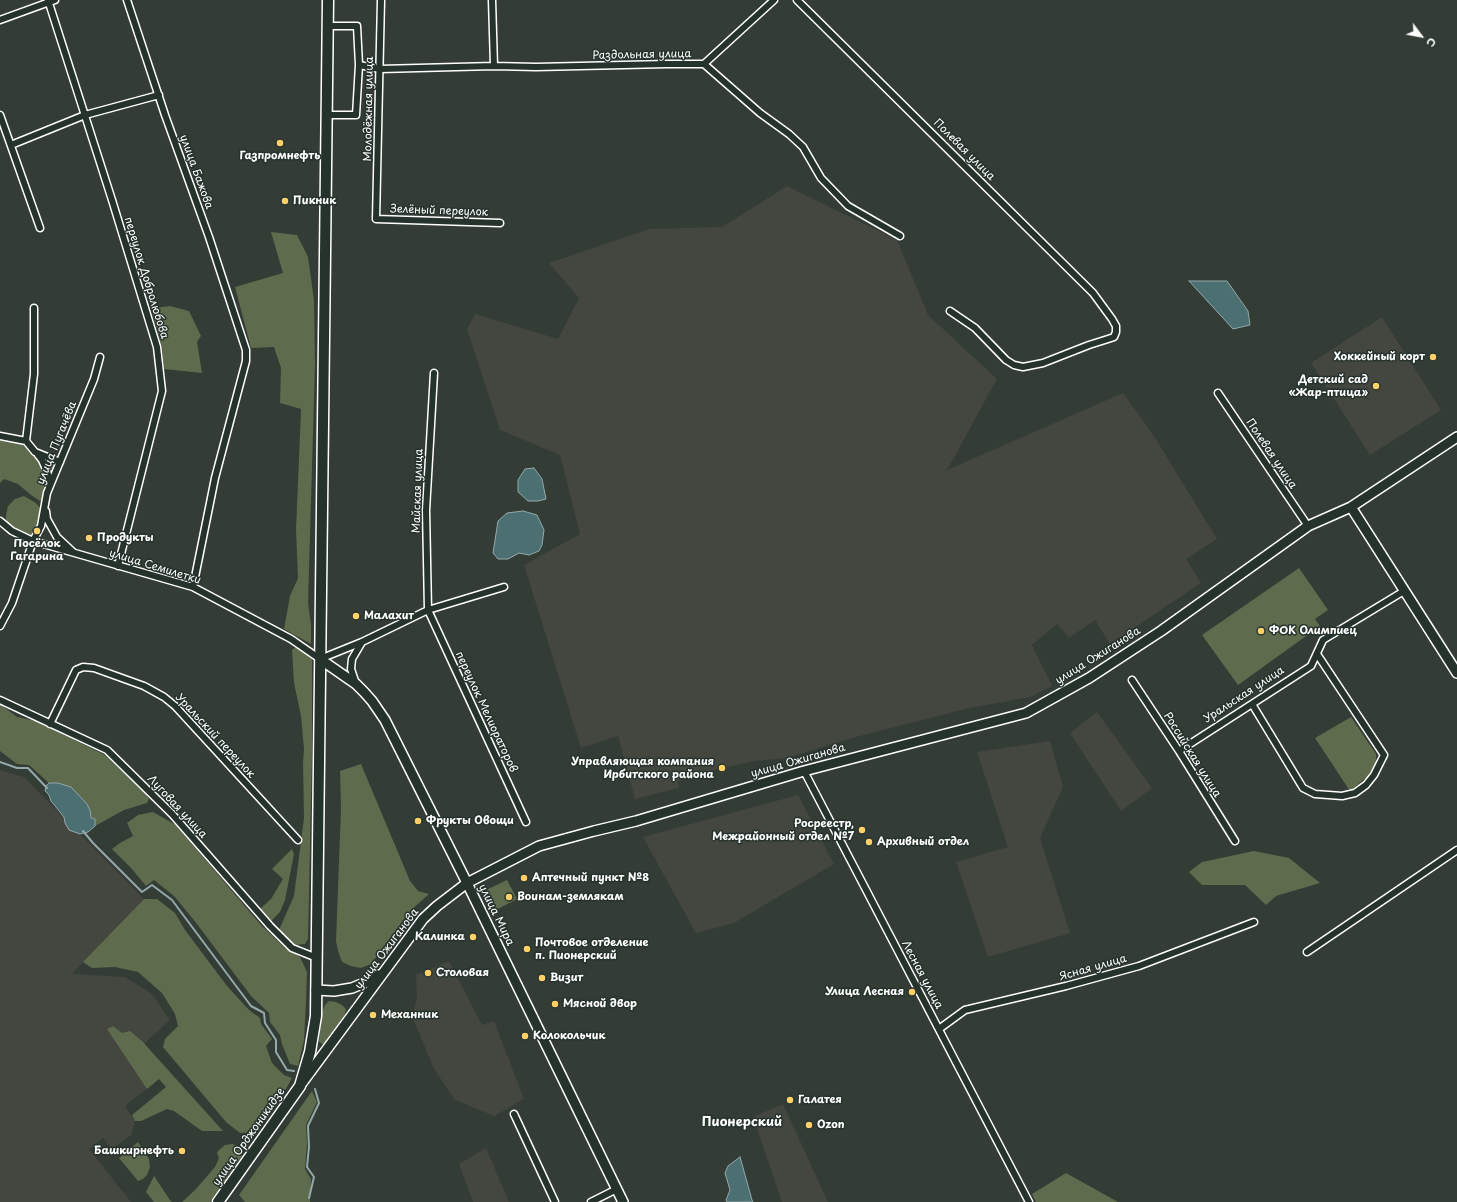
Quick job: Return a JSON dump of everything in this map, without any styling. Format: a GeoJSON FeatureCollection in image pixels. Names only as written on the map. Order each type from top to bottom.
{"type":"FeatureCollection","features":[{"type":"Feature","properties":{"kind":"main road","name":"улица Орджоникидзе"},"geometry":{"type":"LineString","coordinates":[[218,1202],[300,1086],[306,1069],[314,1034],[316,1016],[328,0]]}},
{"type":"Feature","properties":{"kind":"street","name":"улица Бажова"},"geometry":{"type":"LineString","coordinates":[[127,0],[209,237],[246,350],[246,361],[215,478],[193,587]]}},
{"type":"Feature","properties":{"kind":"street","name":"Молодёжная улица"},"geometry":{"type":"LineString","coordinates":[[376,219],[381,0]]}},
{"type":"Feature","properties":{"kind":"street"},"geometry":{"type":"LineString","coordinates":[[492,0],[494,66]]}},
{"type":"Feature","properties":{"kind":"street"},"geometry":{"type":"LineString","coordinates":[[704,64],[774,0]]}},
{"type":"Feature","properties":{"kind":"street","name":"Полевая улица"},"geometry":{"type":"LineString","coordinates":[[797,0],[1093,293],[1112,319],[1116,326],[1116,332],[1114,337],[1043,363],[1023,366],[1014,365],[1006,360],[975,328],[950,311]]}},
{"type":"Feature","properties":{"kind":"street"},"geometry":{"type":"LineString","coordinates":[[0,20],[50,1]]}},
{"type":"Feature","properties":{"kind":"street","name":"переулок Добролюбова"},"geometry":{"type":"LineString","coordinates":[[50,1],[157,347],[162,391],[118,566]]}},
{"type":"Feature","properties":{"kind":"street"},"geometry":{"type":"LineString","coordinates":[[326,114],[356,115],[359,65],[357,26],[327,26]]}},
{"type":"Feature","properties":{"kind":"street","name":"Раздольная улица"},"geometry":{"type":"LineString","coordinates":[[359,65],[380,69],[494,66],[704,64],[760,113],[803,147],[821,178],[848,206],[900,236]]}},
{"type":"Feature","properties":{"kind":"street"},"geometry":{"type":"LineString","coordinates":[[11,145],[85,115],[159,95]]}},
{"type":"Feature","properties":{"kind":"street"},"geometry":{"type":"LineString","coordinates":[[0,115],[40,228]]}},
{"type":"Feature","properties":{"kind":"street","name":"Зелёный переулок"},"geometry":{"type":"LineString","coordinates":[[376,219],[500,224]]}},
{"type":"Feature","properties":{"kind":"street"},"geometry":{"type":"LineString","coordinates":[[26,441],[34,374],[34,308]]}},
{"type":"Feature","properties":{"kind":"street","name":"улица Пугачёва"},"geometry":{"type":"LineString","coordinates":[[0,626],[3,616],[12,603],[33,541],[42,526],[47,493],[94,379],[100,357]]}},
{"type":"Feature","properties":{"kind":"street","name":"Майская улица"},"geometry":{"type":"LineString","coordinates":[[428,610],[426,510],[434,372]]}},
{"type":"Feature","properties":{"kind":"street","name":"Полевая улица"},"geometry":{"type":"LineString","coordinates":[[1218,393],[1308,526]]}},
{"type":"Feature","properties":{"kind":"street"},"geometry":{"type":"LineString","coordinates":[[0,436],[26,441],[44,464],[50,480],[50,487]]}},
{"type":"Feature","properties":{"kind":"street","name":"улица Ожиганова"},"geometry":{"type":"LineString","coordinates":[[300,1086],[423,919],[467,883],[539,846],[636,821],[804,771],[1026,713],[1089,678],[1161,630],[1308,526],[1351,507],[1457,437]]}},
{"type":"Feature","properties":{"kind":"street"},"geometry":{"type":"LineString","coordinates":[[36,452],[60,462]]}},
{"type":"Feature","properties":{"kind":"street"},"geometry":{"type":"LineString","coordinates":[[45,507],[47,519],[57,536],[74,553]]}},
{"type":"Feature","properties":{"kind":"street"},"geometry":{"type":"LineString","coordinates":[[1351,507],[1457,673]]}},
{"type":"Feature","properties":{"kind":"street","name":"улица Семилетки"},"geometry":{"type":"LineString","coordinates":[[0,521],[17,534],[33,541],[193,587],[291,639],[320,659]]}},
{"type":"Feature","properties":{"kind":"street"},"geometry":{"type":"LineString","coordinates":[[320,659],[362,642],[428,610],[504,587]]}},
{"type":"Feature","properties":{"kind":"street","name":"Уральская улица"},"geometry":{"type":"LineString","coordinates":[[1179,751],[1311,666],[1323,640],[1404,591]]}},
{"type":"Feature","properties":{"kind":"street","name":"переулок Мелиораторов"},"geometry":{"type":"LineString","coordinates":[[428,610],[526,822]]}},
{"type":"Feature","properties":{"kind":"street"},"geometry":{"type":"LineString","coordinates":[[356,684],[351,669],[352,659],[362,642]]}},
{"type":"Feature","properties":{"kind":"street"},"geometry":{"type":"LineString","coordinates":[[1252,704],[1303,788],[1315,794],[1342,796],[1355,793],[1366,785],[1374,775],[1384,755],[1317,654]]}},
{"type":"Feature","properties":{"kind":"street","name":"улица Мира"},"geometry":{"type":"LineString","coordinates":[[320,659],[356,684],[372,701],[385,720],[467,883],[623,1202]]}},
{"type":"Feature","properties":{"kind":"street","name":"Уральский переулок"},"geometry":{"type":"LineString","coordinates":[[50,724],[76,670],[83,667],[94,668],[144,686],[164,696],[175,706],[298,840]]}},
{"type":"Feature","properties":{"kind":"street","name":"Российская улица"},"geometry":{"type":"LineString","coordinates":[[1132,680],[1179,751],[1235,841]]}},
{"type":"Feature","properties":{"kind":"street","name":"Луговая улица"},"geometry":{"type":"LineString","coordinates":[[0,700],[107,750],[172,814],[270,926],[292,948],[316,958]]}},
{"type":"Feature","properties":{"kind":"street","name":"Лесная улица"},"geometry":{"type":"LineString","coordinates":[[804,771],[1029,1202]]}},
{"type":"Feature","properties":{"kind":"street"},"geometry":{"type":"LineString","coordinates":[[1307,952],[1457,850]]}},
{"type":"Feature","properties":{"kind":"street","name":"Ясная улица"},"geometry":{"type":"LineString","coordinates":[[939,1029],[965,1010],[1066,986],[1139,966],[1254,922]]}},
{"type":"Feature","properties":{"kind":"street"},"geometry":{"type":"LineString","coordinates":[[316,990],[334,991],[352,988],[369,981],[385,971]]}},
{"type":"Feature","properties":{"kind":"street"},"geometry":{"type":"LineString","coordinates":[[514,1114],[555,1202]]}},
{"type":"Feature","properties":{"kind":"street"},"geometry":{"type":"LineString","coordinates":[[591,1202],[617,1189]]}},
{"type":"Feature","properties":{"kind":"shaded area"},"geometry":{"type":"Polygon","coordinates":[[[787,186],[897,240],[928,315],[997,379],[947,470],[1123,393],[1154,436],[1217,539],[1186,559],[1201,583],[1110,644],[1095,620],[1069,638],[1057,624],[1032,645],[1052,686],[1030,697],[965,709],[852,738],[787,758],[755,761],[715,770],[678,781],[679,788],[635,799],[618,736],[581,748],[524,565],[580,534],[560,455],[500,430],[467,329],[475,314],[558,339],[579,298],[549,263],[649,229],[722,227],[787,186]]]}},
{"type":"Feature","properties":{"kind":"shaded area","name":"Детский сад «Жар-птица»"},"geometry":{"type":"Polygon","coordinates":[[[1382,317],[1441,410],[1370,455],[1311,363],[1382,317]]]}},
{"type":"Feature","properties":{"kind":"shaded area"},"geometry":{"type":"Polygon","coordinates":[[[1097,712],[1152,788],[1121,811],[1070,733],[1097,712]]]}},
{"type":"Feature","properties":{"kind":"shaded area"},"geometry":{"type":"Polygon","coordinates":[[[1050,741],[1063,787],[1040,838],[1070,933],[988,957],[956,862],[1008,847],[977,752],[1050,741]]]}},
{"type":"Feature","properties":{"kind":"shaded area"},"geometry":{"type":"Polygon","coordinates":[[[0,770],[24,777],[144,899],[72,974],[125,977],[152,994],[170,1020],[144,1044],[159,1079],[125,1106],[135,1121],[132,1134],[112,1149],[103,1138],[89,1149],[131,1202],[0,1202],[0,770]]]}},
{"type":"Feature","properties":{"kind":"shaded area"},"geometry":{"type":"Polygon","coordinates":[[[798,795],[834,864],[734,923],[696,933],[643,837],[798,795]]]}},
{"type":"Feature","properties":{"kind":"shaded area"},"geometry":{"type":"Polygon","coordinates":[[[449,961],[482,1025],[494,1021],[524,1099],[494,1116],[455,1100],[434,1069],[412,1016],[417,999],[416,975],[449,961]]]}},
{"type":"Feature","properties":{"kind":"shaded area"},"geometry":{"type":"Polygon","coordinates":[[[783,1104],[828,1202],[782,1202],[753,1117],[783,1104]]]}},
{"type":"Feature","properties":{"kind":"shaded area"},"geometry":{"type":"Polygon","coordinates":[[[486,1148],[509,1202],[473,1202],[459,1164],[486,1148]]]}},
{"type":"Feature","properties":{"kind":"green space"},"geometry":{"type":"Polygon","coordinates":[[[271,232],[297,235],[308,257],[314,300],[315,365],[308,603],[311,625],[311,644],[284,629],[290,596],[298,578],[296,530],[301,409],[280,403],[281,368],[274,347],[251,348],[235,287],[283,273],[271,232]]]}},
{"type":"Feature","properties":{"kind":"green space"},"geometry":{"type":"Polygon","coordinates":[[[170,306],[189,311],[201,336],[197,342],[202,373],[164,369],[162,348],[152,311],[155,308],[170,306]]]}},
{"type":"Feature","properties":{"kind":"green space"},"geometry":{"type":"Polygon","coordinates":[[[0,438],[21,443],[32,452],[54,464],[55,470],[47,481],[43,503],[18,484],[4,479],[0,483],[0,438]]]}},
{"type":"Feature","properties":{"kind":"green space"},"geometry":{"type":"Polygon","coordinates":[[[24,496],[36,503],[42,510],[41,520],[33,538],[12,527],[6,521],[8,506],[15,499],[24,496]]]}},
{"type":"Feature","properties":{"kind":"green space","name":"ФОК Олимпиец"},"geometry":{"type":"Polygon","coordinates":[[[1299,568],[1328,610],[1315,619],[1320,626],[1238,685],[1202,635],[1299,568]]]}},
{"type":"Feature","properties":{"kind":"green space"},"geometry":{"type":"Polygon","coordinates":[[[296,647],[312,654],[312,753],[308,939],[305,944],[295,945],[285,939],[279,930],[294,896],[304,818],[304,749],[301,716],[294,683],[292,650],[296,647]]]}},
{"type":"Feature","properties":{"kind":"green space"},"geometry":{"type":"Polygon","coordinates":[[[0,704],[17,717],[36,721],[105,755],[145,793],[149,799],[147,803],[124,810],[95,826],[95,819],[91,818],[90,810],[87,804],[80,797],[59,783],[49,783],[29,765],[17,764],[0,751],[0,704]]]}},
{"type":"Feature","properties":{"kind":"green space"},"geometry":{"type":"Polygon","coordinates":[[[1351,717],[1376,754],[1376,759],[1375,765],[1367,777],[1350,791],[1315,738],[1351,717]]]}},
{"type":"Feature","properties":{"kind":"green space"},"geometry":{"type":"Polygon","coordinates":[[[361,764],[410,881],[418,891],[429,894],[410,911],[371,964],[361,968],[342,962],[336,941],[341,808],[340,771],[361,764]]]}},
{"type":"Feature","properties":{"kind":"green space"},"geometry":{"type":"Polygon","coordinates":[[[153,812],[176,825],[261,925],[285,948],[300,957],[307,972],[304,1040],[298,1066],[290,1064],[280,1035],[270,1022],[269,1013],[251,996],[174,896],[154,880],[146,886],[112,849],[133,836],[127,823],[138,815],[153,812]]]}},
{"type":"Feature","properties":{"kind":"green space"},"geometry":{"type":"Polygon","coordinates":[[[292,849],[294,854],[285,900],[280,912],[270,922],[260,909],[271,899],[283,879],[272,869],[292,849]]]}},
{"type":"Feature","properties":{"kind":"green space"},"geometry":{"type":"Polygon","coordinates":[[[1254,851],[1289,858],[1320,883],[1276,896],[1266,905],[1245,885],[1202,885],[1189,872],[1202,862],[1254,851]]]}},
{"type":"Feature","properties":{"kind":"green space"},"geometry":{"type":"Polygon","coordinates":[[[507,880],[517,899],[494,911],[484,891],[507,880]]]}},
{"type":"Feature","properties":{"kind":"green space"},"geometry":{"type":"Polygon","coordinates":[[[144,899],[157,899],[175,913],[185,930],[227,986],[249,1010],[260,1018],[261,1024],[272,1039],[266,1046],[272,1063],[284,1075],[292,1078],[267,1119],[254,1132],[240,1133],[226,1122],[163,1047],[165,1039],[178,1026],[175,1014],[162,993],[138,972],[115,967],[92,968],[83,962],[144,899]]]}},
{"type":"Feature","properties":{"kind":"green space"},"geometry":{"type":"Polygon","coordinates":[[[329,1001],[336,1002],[346,1009],[345,1014],[326,1044],[322,1044],[319,1041],[322,1012],[325,1005],[329,1001]]]}},
{"type":"Feature","properties":{"kind":"green space"},"geometry":{"type":"Polygon","coordinates":[[[113,1026],[122,1033],[130,1031],[142,1041],[223,1131],[202,1131],[174,1111],[167,1109],[141,1121],[135,1121],[132,1115],[166,1087],[159,1079],[147,1089],[107,1029],[113,1026]]]}},
{"type":"Feature","properties":{"kind":"green space"},"geometry":{"type":"Polygon","coordinates":[[[312,1091],[317,1102],[306,1125],[307,1143],[305,1169],[311,1179],[310,1202],[245,1202],[239,1195],[312,1091]]]}},
{"type":"Feature","properties":{"kind":"green space"},"geometry":{"type":"Polygon","coordinates":[[[138,1142],[149,1159],[150,1167],[147,1175],[138,1181],[119,1158],[138,1142]]]}},
{"type":"Feature","properties":{"kind":"green space"},"geometry":{"type":"Polygon","coordinates":[[[232,1144],[240,1146],[242,1156],[210,1202],[182,1202],[195,1190],[215,1167],[219,1158],[217,1153],[219,1150],[225,1145],[232,1144]]]}},
{"type":"Feature","properties":{"kind":"green space"},"geometry":{"type":"Polygon","coordinates":[[[1066,1173],[1118,1202],[1036,1202],[1032,1194],[1066,1173]]]}},
{"type":"Feature","properties":{"kind":"green space"},"geometry":{"type":"Polygon","coordinates":[[[154,1176],[172,1202],[154,1202],[146,1192],[154,1176]]]}},
{"type":"Feature","properties":{"kind":"water"},"geometry":{"type":"Polygon","coordinates":[[[1189,281],[1227,281],[1248,311],[1250,325],[1233,329],[1189,281]]]}},
{"type":"Feature","properties":{"kind":"water"},"geometry":{"type":"Polygon","coordinates":[[[534,468],[542,479],[546,499],[528,501],[518,492],[518,480],[525,469],[534,468]]]}},
{"type":"Feature","properties":{"kind":"water"},"geometry":{"type":"Polygon","coordinates":[[[523,511],[537,515],[544,530],[542,545],[539,551],[529,555],[519,553],[508,559],[498,559],[493,553],[498,521],[507,513],[523,511]]]}},
{"type":"Feature","properties":{"kind":"water"},"geometry":{"type":"Polygon","coordinates":[[[49,783],[58,783],[71,787],[87,804],[90,810],[91,818],[95,819],[95,826],[88,832],[80,834],[69,830],[65,823],[64,817],[45,791],[46,786],[49,783]]]}},
{"type":"Feature","properties":{"kind":"water"},"geometry":{"type":"Polygon","coordinates":[[[740,1157],[753,1202],[727,1202],[726,1200],[730,1190],[725,1173],[728,1166],[740,1157]]]}},
{"type":"Feature","properties":{"kind":"waterway"},"geometry":{"type":"LineString","coordinates":[[0,762],[17,768],[28,768],[47,788]]}},
{"type":"Feature","properties":{"kind":"waterway"},"geometry":{"type":"LineString","coordinates":[[83,831],[142,892],[152,885],[172,900],[251,1006],[264,1013],[265,1023],[276,1040],[276,1052],[287,1070],[294,1071]]}},
{"type":"Feature","properties":{"kind":"waterway"},"geometry":{"type":"LineString","coordinates":[[309,1198],[314,1177],[307,1167],[309,1147],[308,1126],[319,1103],[315,1089]]}},
{"type":"Feature","properties":{"kind":"place","name":"Газпромнефть"},"geometry":{"type":"Point","coordinates":[280,143]}},
{"type":"Feature","properties":{"kind":"place","name":"Пикник"},"geometry":{"type":"Point","coordinates":[285,201]}},
{"type":"Feature","properties":{"kind":"place","name":"Хоккейный корт"},"geometry":{"type":"Point","coordinates":[1433,357]}},
{"type":"Feature","properties":{"kind":"place","name":"Детский сад «Жар-птица»"},"geometry":{"type":"Point","coordinates":[1376,386]}},
{"type":"Feature","properties":{"kind":"place","name":"Посёлок Гагарина"},"geometry":{"type":"Point","coordinates":[37,531]}},
{"type":"Feature","properties":{"kind":"place","name":"Продукты"},"geometry":{"type":"Point","coordinates":[89,538]}},
{"type":"Feature","properties":{"kind":"place","name":"Малахит"},"geometry":{"type":"Point","coordinates":[356,616]}},
{"type":"Feature","properties":{"kind":"place","name":"ФОК Олимпиец"},"geometry":{"type":"Point","coordinates":[1261,631]}},
{"type":"Feature","properties":{"kind":"place","name":"Управляющая компания Ирбитского района"},"geometry":{"type":"Point","coordinates":[722,768]}},
{"type":"Feature","properties":{"kind":"place","name":"Фрукты Овощи"},"geometry":{"type":"Point","coordinates":[418,821]}},
{"type":"Feature","properties":{"kind":"place","name":"Росреестр, Межрайонный отдел №7"},"geometry":{"type":"Point","coordinates":[862,830]}},
{"type":"Feature","properties":{"kind":"place","name":"Архивный отдел"},"geometry":{"type":"Point","coordinates":[869,842]}},
{"type":"Feature","properties":{"kind":"place","name":"Аптечный пункт №8"},"geometry":{"type":"Point","coordinates":[524,878]}},
{"type":"Feature","properties":{"kind":"place","name":"Воинам-землякам"},"geometry":{"type":"Point","coordinates":[509,897]}},
{"type":"Feature","properties":{"kind":"place","name":"Калинка"},"geometry":{"type":"Point","coordinates":[473,937]}},
{"type":"Feature","properties":{"kind":"place","name":"Почтовое отделение п. Пионерский"},"geometry":{"type":"Point","coordinates":[527,949]}},
{"type":"Feature","properties":{"kind":"place","name":"Столовая"},"geometry":{"type":"Point","coordinates":[428,973]}},
{"type":"Feature","properties":{"kind":"place","name":"Визит"},"geometry":{"type":"Point","coordinates":[542,978]}},
{"type":"Feature","properties":{"kind":"place","name":"Улица Лесная"},"geometry":{"type":"Point","coordinates":[912,992]}},
{"type":"Feature","properties":{"kind":"place","name":"Мясной двор"},"geometry":{"type":"Point","coordinates":[555,1004]}},
{"type":"Feature","properties":{"kind":"place","name":"Механник"},"geometry":{"type":"Point","coordinates":[373,1015]}},
{"type":"Feature","properties":{"kind":"place","name":"Колокольчик"},"geometry":{"type":"Point","coordinates":[525,1036]}},
{"type":"Feature","properties":{"kind":"place","name":"Галатея"},"geometry":{"type":"Point","coordinates":[790,1100]}},
{"type":"Feature","properties":{"kind":"place","name":"Ozon"},"geometry":{"type":"Point","coordinates":[809,1125]}},
{"type":"Feature","properties":{"kind":"place","name":"Башкирнефть"},"geometry":{"type":"Point","coordinates":[182,1151]}},
{"type":"Feature","properties":{"kind":"district","name":"Пионерский"},"geometry":{"type":"Point","coordinates":[742,1122]}}]}
